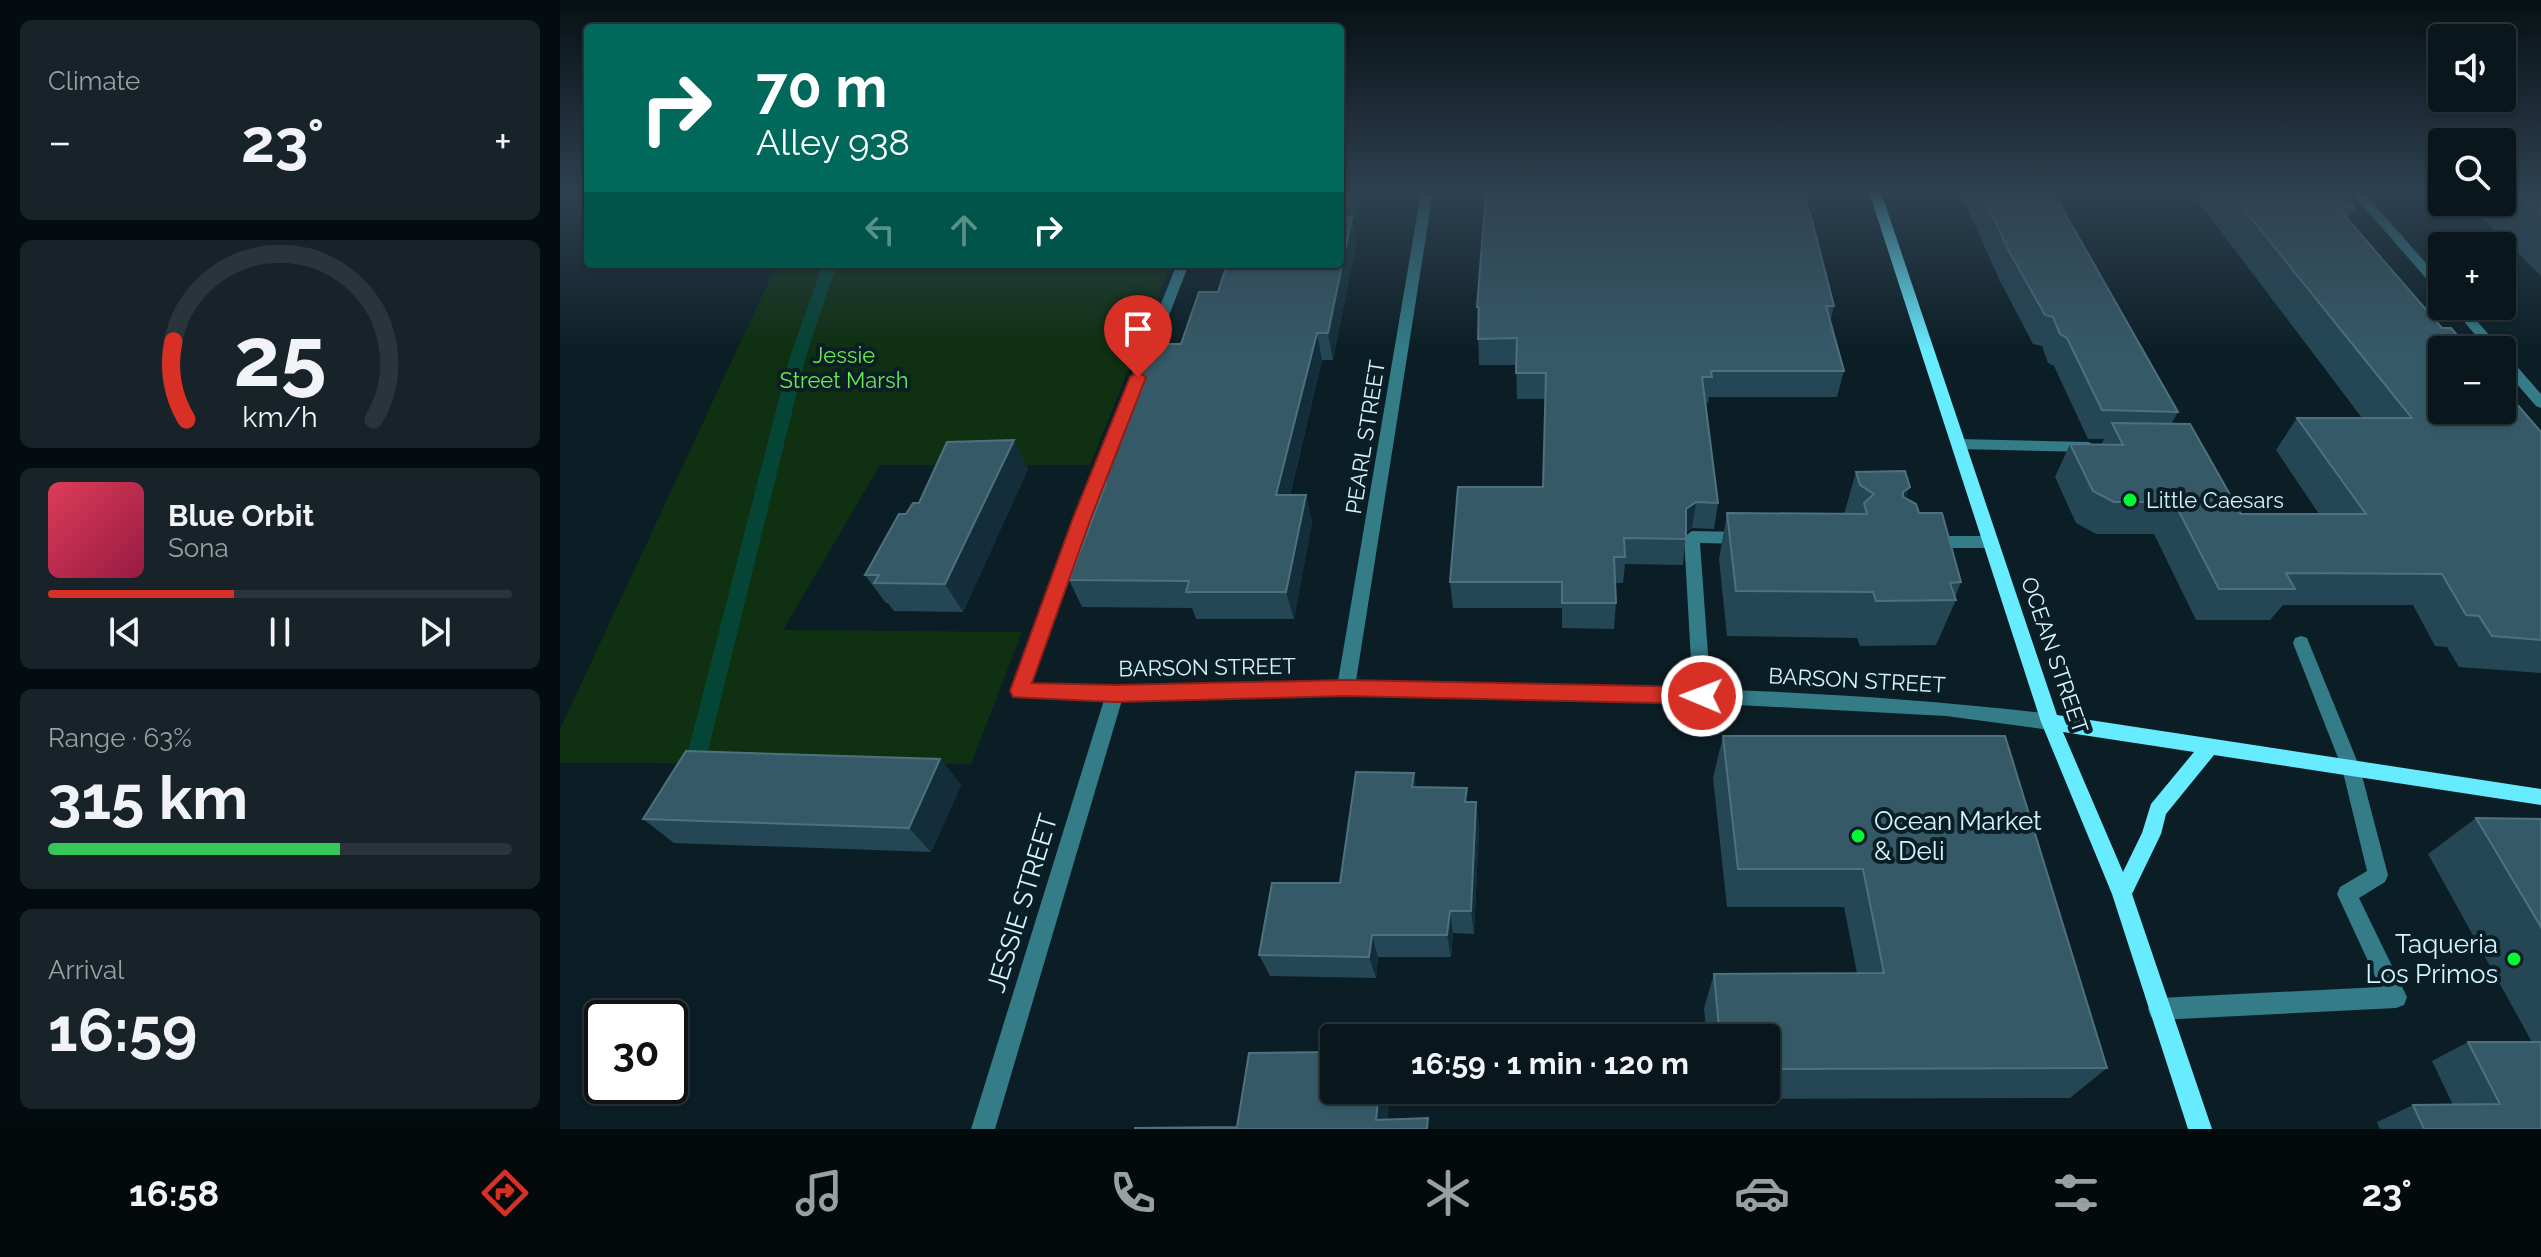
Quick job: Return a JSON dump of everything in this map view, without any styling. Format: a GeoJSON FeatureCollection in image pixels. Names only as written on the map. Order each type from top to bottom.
{"type":"FeatureCollection","features":[{"type":"Feature","properties":{"kind":"main road","name":"OCEAN STREET"},"geometry":{"type":"LineString","coordinates":[[1893,245],[2050,722],[2122,894],[2200,1129]]}},
{"type":"Feature","properties":{"kind":"main road","name":"BARSON STREET"},"geometry":{"type":"LineString","coordinates":[[2050,722],[2541,797]]}},
{"type":"Feature","properties":{"kind":"main road"},"geometry":{"type":"LineString","coordinates":[[2122,894],[2151,834],[2158,810],[2209,747]]}},
{"type":"Feature","properties":{"kind":"street","name":"PEARL STREET"},"geometry":{"type":"LineString","coordinates":[[1346,688],[1418,245]]}},
{"type":"Feature","properties":{"kind":"street"},"geometry":{"type":"LineString","coordinates":[[2403,245],[2428,273]]}},
{"type":"Feature","properties":{"kind":"street","name":"BARSON STREET"},"geometry":{"type":"LineString","coordinates":[[1181,268],[1082,518],[1020,691],[1115,693],[1346,688],[1702,696],[1946,709],[2050,722]]}},
{"type":"Feature","properties":{"kind":"street"},"geometry":{"type":"LineString","coordinates":[[2469,320],[2483,336]]}},
{"type":"Feature","properties":{"kind":"street"},"geometry":{"type":"LineString","coordinates":[[2516,374],[2541,403]]}},
{"type":"Feature","properties":{"kind":"street"},"geometry":{"type":"LineString","coordinates":[[1959,444],[2112,447]]}},
{"type":"Feature","properties":{"kind":"street"},"geometry":{"type":"LineString","coordinates":[[1702,696],[1692,537],[1762,539]]}},
{"type":"Feature","properties":{"kind":"street"},"geometry":{"type":"LineString","coordinates":[[1908,541],[1991,542]]}},
{"type":"Feature","properties":{"kind":"street"},"geometry":{"type":"LineString","coordinates":[[2159,1009],[2396,997],[2347,894],[2378,875],[2351,768],[2301,643]]}},
{"type":"Feature","properties":{"kind":"street","name":"JESSIE STREET"},"geometry":{"type":"LineString","coordinates":[[983,1129],[1115,693]]}},
{"type":"Feature","properties":{"kind":"green space","name":"Jessie Street Marsh"},"geometry":{"type":"Polygon","coordinates":[[[775,268],[1169,268],[1090,465],[880,465],[783,630],[1022,632],[971,764],[560,763],[560,729],[775,268]]]}},
{"type":"Feature","properties":{"kind":"building"},"geometry":{"type":"Polygon","coordinates":[[[1482,245],[1818,245],[1834,306],[1826,306],[1844,371],[1711,371],[1712,377],[1702,377],[1718,503],[1696,502],[1686,509],[1686,539],[1624,538],[1625,557],[1614,557],[1616,603],[1562,603],[1562,582],[1450,582],[1458,487],[1543,487],[1546,373],[1516,373],[1517,338],[1478,339],[1482,245]]]}},
{"type":"Feature","properties":{"kind":"building"},"geometry":{"type":"Polygon","coordinates":[[[2006,245],[2083,245],[2178,412],[2102,410],[2067,338],[2060,334],[2053,317],[2045,315],[2006,245]]]}},
{"type":"Feature","properties":{"kind":"building"},"geometry":{"type":"Polygon","coordinates":[[[2272,245],[2370,245],[2428,312],[2428,320],[2435,320],[2442,328],[2451,328],[2458,336],[2428,336],[2428,424],[2516,424],[2516,403],[2541,432],[2541,640],[2492,636],[2479,616],[2466,615],[2442,574],[2286,573],[2295,589],[2219,589],[2174,502],[2114,502],[2093,491],[2070,444],[2123,445],[2112,423],[2190,424],[2241,514],[2366,514],[2297,418],[2412,418],[2272,245]]]}},
{"type":"Feature","properties":{"kind":"building"},"geometry":{"type":"Polygon","coordinates":[[[1226,268],[1341,268],[1328,333],[1317,333],[1276,495],[1306,495],[1286,592],[1186,592],[1189,581],[1069,580],[1106,483],[1100,483],[1151,344],[1181,344],[1199,292],[1218,292],[1226,268]]]}},
{"type":"Feature","properties":{"kind":"building"},"geometry":{"type":"Polygon","coordinates":[[[1014,440],[945,584],[874,583],[879,575],[865,575],[899,514],[906,514],[913,503],[919,503],[947,442],[1014,440]]]}},
{"type":"Feature","properties":{"kind":"building"},"geometry":{"type":"Polygon","coordinates":[[[1905,471],[1910,487],[1903,492],[1903,497],[1916,504],[1919,513],[1942,513],[1961,582],[1950,583],[1956,600],[1876,601],[1873,592],[1736,591],[1727,513],[1867,514],[1864,503],[1874,494],[1860,485],[1856,472],[1905,471]]]}},
{"type":"Feature","properties":{"kind":"building"},"geometry":{"type":"Polygon","coordinates":[[[1723,736],[2005,736],[2107,1068],[1780,1069],[1780,1024],[1719,1024],[1714,974],[1884,973],[1863,869],[1738,869],[1723,736]]]}},
{"type":"Feature","properties":{"kind":"building"},"geometry":{"type":"Polygon","coordinates":[[[686,751],[940,759],[909,828],[643,819],[686,751]]]}},
{"type":"Feature","properties":{"kind":"building"},"geometry":{"type":"Polygon","coordinates":[[[1356,772],[1414,773],[1412,787],[1467,788],[1465,802],[1476,802],[1471,911],[1450,911],[1447,935],[1372,935],[1369,957],[1259,955],[1272,883],[1340,883],[1356,772]]]}},
{"type":"Feature","properties":{"kind":"building"},"geometry":{"type":"Polygon","coordinates":[[[2476,818],[2541,819],[2541,927],[2476,818]]]}},
{"type":"Feature","properties":{"kind":"building"},"geometry":{"type":"Polygon","coordinates":[[[2468,1042],[2541,1042],[2541,1129],[2424,1129],[2413,1105],[2500,1104],[2468,1042]]]}},
{"type":"Feature","properties":{"kind":"building"},"geometry":{"type":"Polygon","coordinates":[[[1320,1052],[1320,1104],[1378,1104],[1376,1120],[1428,1118],[1427,1129],[1135,1129],[1237,1127],[1249,1053],[1320,1052]]]}},
{"type":"Feature","properties":{"kind":"waterway","name":"Jessie Street Marsh"},"geometry":{"type":"LineString","coordinates":[[695,763],[798,356],[829,268]]}},
{"type":"Feature","properties":{"kind":"place","name":"Little Caesars"},"geometry":{"type":"Point","coordinates":[2130,500]}},
{"type":"Feature","properties":{"kind":"place","name":"Ocean Market & Deli"},"geometry":{"type":"Point","coordinates":[1858,836]}},
{"type":"Feature","properties":{"kind":"place","name":"Taqueria Los Primos"},"geometry":{"type":"Point","coordinates":[2514,959]}},
{"type":"Feature","properties":{"kind":"route"},"geometry":{"type":"LineString","coordinates":[[1138,377],[1082,518],[1020,691],[1115,693],[1346,688],[1702,696]]}}]}
